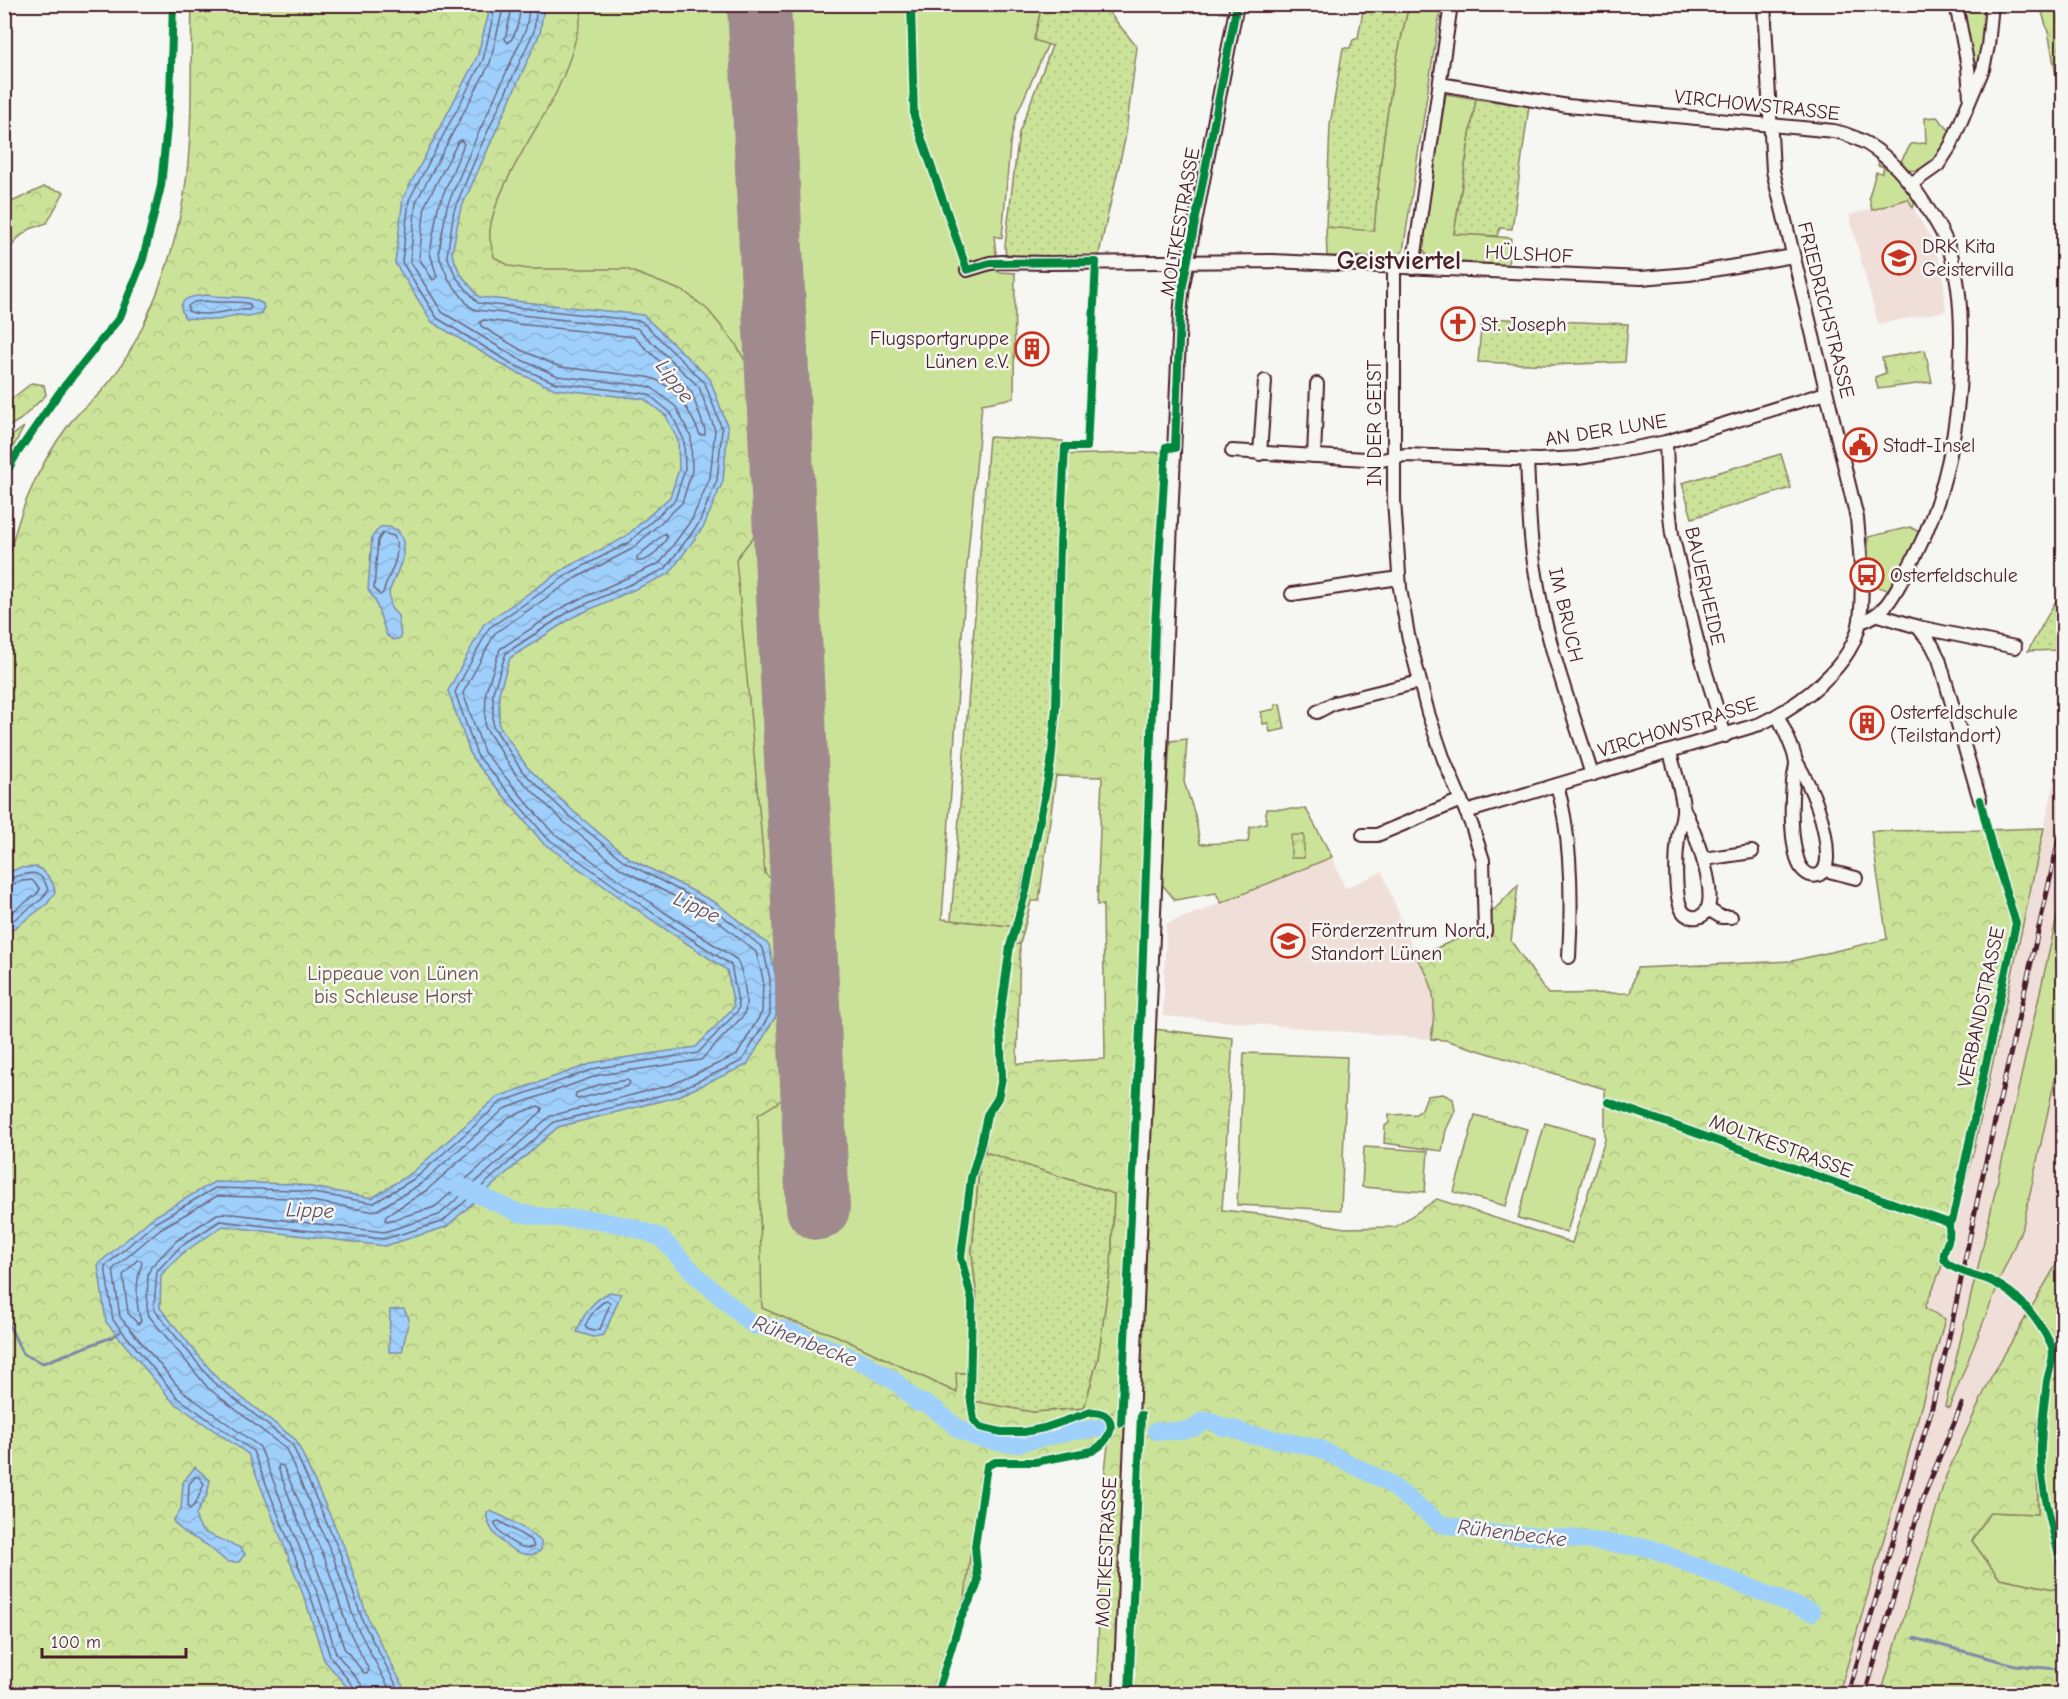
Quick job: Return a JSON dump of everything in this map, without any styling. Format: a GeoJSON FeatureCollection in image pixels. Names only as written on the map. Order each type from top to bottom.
{"type":"FeatureCollection","features":[{"type":"Feature","properties":{"kind":"street","name":"MOLTKESTRASSE"},"geometry":{"type":"LineString","coordinates":[[1120,1695],[1180,315],[1237,4]]}},
{"type":"Feature","properties":{"kind":"street"},"geometry":{"type":"LineString","coordinates":[[1413,268],[1451,4]]}},
{"type":"Feature","properties":{"kind":"street","name":"FRIEDRICHSTRASSE"},"geometry":{"type":"LineString","coordinates":[[1764,4],[1773,171],[1857,518],[1861,549],[1860,622]]}},
{"type":"Feature","properties":{"kind":"street"},"geometry":{"type":"LineString","coordinates":[[1956,4],[1968,67],[1970,102]]}},
{"type":"Feature","properties":{"kind":"street"},"geometry":{"type":"LineString","coordinates":[[1911,184],[1938,165],[1945,156],[1970,102],[1983,69],[1992,4]]}},
{"type":"Feature","properties":{"kind":"street","name":"VIRCHOWSTRASSE"},"geometry":{"type":"LineString","coordinates":[[1440,84],[1568,106],[1833,131],[1859,139],[1884,155],[1911,184],[1931,212],[1946,242],[1954,266],[1961,329],[1959,392],[1949,466],[1938,505],[1922,543],[1897,588],[1878,615]]}},
{"type":"Feature","properties":{"kind":"street","name":"HÜLSHOF"},"geometry":{"type":"LineString","coordinates":[[1189,261],[1313,262],[1641,278],[1689,274],[1793,256]]}},
{"type":"Feature","properties":{"kind":"street","name":"MOLTKESTRASSE"},"geometry":{"type":"LineString","coordinates":[[967,270],[1002,262],[1189,261]]}},
{"type":"Feature","properties":{"kind":"street","name":"IN DER GEIST"},"geometry":{"type":"LineString","coordinates":[[1394,267],[1394,500],[1399,578],[1408,635],[1419,682],[1439,745],[1483,860],[1485,932]]}},
{"type":"Feature","properties":{"kind":"street"},"geometry":{"type":"LineString","coordinates":[[1260,454],[1265,381]]}},
{"type":"Feature","properties":{"kind":"street"},"geometry":{"type":"LineString","coordinates":[[1314,456],[1317,384]]}},
{"type":"Feature","properties":{"kind":"street","name":"AN DER LUNE"},"geometry":{"type":"LineString","coordinates":[[1232,452],[1382,460],[1405,455],[1527,460],[1578,458],[1666,442],[1826,393]]}},
{"type":"Feature","properties":{"kind":"street","name":"BAUERHEIDE"},"geometry":{"type":"LineString","coordinates":[[1666,442],[1672,534],[1700,653],[1725,736]]}},
{"type":"Feature","properties":{"kind":"street","name":"IM BRUCH"},"geometry":{"type":"LineString","coordinates":[[1527,460],[1532,547],[1540,597],[1559,671],[1592,775]]}},
{"type":"Feature","properties":{"kind":"street"},"geometry":{"type":"LineString","coordinates":[[1292,594],[1399,578]]}},
{"type":"Feature","properties":{"kind":"street"},"geometry":{"type":"LineString","coordinates":[[1860,622],[1878,615],[1918,627],[2015,647]]}},
{"type":"Feature","properties":{"kind":"street","name":"VIRCHOWSTRASSE"},"geometry":{"type":"LineString","coordinates":[[1466,812],[1746,730],[1778,716],[1821,684],[1850,647],[1860,622]]}},
{"type":"Feature","properties":{"kind":"street"},"geometry":{"type":"LineString","coordinates":[[1918,627],[1932,645],[1939,659],[1980,800]]}},
{"type":"Feature","properties":{"kind":"street"},"geometry":{"type":"LineString","coordinates":[[1317,712],[1334,704],[1419,682]]}},
{"type":"Feature","properties":{"kind":"street"},"geometry":{"type":"LineString","coordinates":[[1778,716],[1796,761],[1811,786],[1825,836],[1827,864],[1825,870],[1817,875],[1808,875],[1800,867],[1796,856],[1792,809],[1796,761]]}},
{"type":"Feature","properties":{"kind":"street"},"geometry":{"type":"LineString","coordinates":[[1670,752],[1683,807],[1704,859],[1708,885],[1708,909],[1701,916],[1692,917],[1684,913],[1679,902],[1676,859],[1683,807]]}},
{"type":"Feature","properties":{"kind":"street"},"geometry":{"type":"LineString","coordinates":[[1557,785],[1566,833],[1572,902],[1569,957]]}},
{"type":"Feature","properties":{"kind":"street"},"geometry":{"type":"LineString","coordinates":[[1362,835],[1377,836],[1461,800]]}},
{"type":"Feature","properties":{"kind":"street"},"geometry":{"type":"LineString","coordinates":[[1704,859],[1752,852]]}},
{"type":"Feature","properties":{"kind":"street"},"geometry":{"type":"LineString","coordinates":[[1825,870],[1856,878]]}},
{"type":"Feature","properties":{"kind":"street"},"geometry":{"type":"LineString","coordinates":[[1708,909],[1721,917],[1731,916]]}},
{"type":"Feature","properties":{"kind":"shaded area","name":"DRK Kita Geistervilla"},"geometry":{"type":"Polygon","coordinates":[[[1908,199],[1933,242],[1943,273],[1946,311],[1878,324],[1849,215],[1908,199]]]}},
{"type":"Feature","properties":{"kind":"shaded area"},"geometry":{"type":"Polygon","coordinates":[[[2063,742],[2063,890],[1975,1278],[1949,1408],[2023,1226],[2063,1042],[2063,1253],[1991,1377],[1946,1476],[1881,1694],[1839,1694],[1945,1319],[1925,1308],[1944,1261],[1974,1149],[2063,742]]]}},
{"type":"Feature","properties":{"kind":"shaded area","name":"Förderzentrum Nord, Standort Lünen"},"geometry":{"type":"Polygon","coordinates":[[[1332,857],[1345,888],[1382,872],[1416,957],[1431,982],[1435,1009],[1431,1039],[1163,1016],[1166,924],[1248,893],[1332,857]]]}},
{"type":"Feature","properties":{"kind":"green space","name":"Lippeaue von Lünen bis Schleuse Horst"},"geometry":{"type":"Polygon","coordinates":[[[192,5],[583,5],[573,49],[561,82],[515,165],[496,205],[490,239],[494,257],[510,266],[528,269],[626,269],[685,292],[708,310],[735,343],[757,382],[766,419],[769,464],[766,498],[754,536],[736,559],[765,874],[801,903],[817,925],[827,979],[826,1016],[816,1052],[808,1069],[785,1097],[758,1115],[762,1308],[794,1322],[835,1335],[957,1393],[956,1373],[974,1373],[973,1401],[1033,1412],[1084,1408],[1098,1358],[1111,1265],[1114,1194],[985,1152],[990,1115],[1001,1098],[1004,1009],[1012,945],[1020,944],[1017,1064],[1105,1059],[1103,905],[1097,905],[1102,777],[1056,776],[1039,901],[1031,901],[1023,933],[1015,931],[1048,762],[1053,703],[1054,575],[1062,455],[1164,452],[1136,1027],[1233,1038],[1222,1210],[1276,1216],[1345,1228],[1395,1227],[1437,1199],[1572,1243],[1605,1140],[1605,1089],[1445,1040],[1431,1039],[1434,1016],[1433,996],[1428,977],[1416,957],[1473,932],[1518,885],[1511,941],[1548,994],[1630,993],[1637,968],[1792,961],[1887,939],[1871,831],[2044,828],[1974,1149],[1944,1261],[1925,1308],[1945,1319],[1839,1694],[1096,1694],[1105,1470],[1112,1413],[1086,1409],[1107,1424],[1105,1437],[1094,1444],[1080,1450],[1048,1457],[986,1463],[973,1531],[965,1597],[937,1694],[5,1694],[5,581],[13,539],[27,497],[46,458],[77,414],[102,391],[126,358],[145,321],[166,268],[181,213],[187,172],[192,5]]]}},
{"type":"Feature","properties":{"kind":"green space"},"geometry":{"type":"Polygon","coordinates":[[[544,5],[1042,5],[1034,39],[1048,44],[1016,116],[1010,144],[1002,238],[994,236],[998,272],[1015,273],[1014,398],[982,404],[967,564],[942,919],[1012,926],[1015,931],[1023,933],[1020,944],[1012,945],[1004,1009],[1001,1098],[990,1115],[985,1152],[980,1160],[972,1252],[977,1299],[974,1373],[957,1373],[957,1393],[845,1340],[970,1541],[973,1582],[960,1611],[934,1694],[161,1275],[460,273],[544,5]]]}},
{"type":"Feature","properties":{"kind":"green space"},"geometry":{"type":"Polygon","coordinates":[[[1042,5],[1103,5],[1137,47],[1125,139],[1098,258],[1006,258],[1005,246],[1019,133],[1052,46],[1034,40],[1042,5]]]}},
{"type":"Feature","properties":{"kind":"green space"},"geometry":{"type":"Polygon","coordinates":[[[1364,5],[1409,5],[1396,61],[1387,117],[1374,231],[1326,227],[1330,125],[1343,48],[1350,48],[1353,40],[1358,38],[1364,5]]]}},
{"type":"Feature","properties":{"kind":"green space"},"geometry":{"type":"Polygon","coordinates":[[[1409,5],[1441,5],[1403,251],[1394,257],[1327,256],[1326,227],[1374,230],[1387,116],[1396,60],[1409,5]]]}},
{"type":"Feature","properties":{"kind":"green space"},"geometry":{"type":"Polygon","coordinates":[[[1961,5],[1990,5],[1986,41],[1975,82],[1961,5]]]}},
{"type":"Feature","properties":{"kind":"green space"},"geometry":{"type":"Polygon","coordinates":[[[2040,5],[2062,5],[2063,9],[2063,115],[2049,36],[2040,5]]]}},
{"type":"Feature","properties":{"kind":"green space"},"geometry":{"type":"Polygon","coordinates":[[[1446,94],[1476,99],[1454,233],[1511,238],[1508,265],[1430,260],[1421,246],[1446,94]]]}},
{"type":"Feature","properties":{"kind":"green space"},"geometry":{"type":"Polygon","coordinates":[[[1476,99],[1529,106],[1512,229],[1500,228],[1497,236],[1454,234],[1476,99]]]}},
{"type":"Feature","properties":{"kind":"green space"},"geometry":{"type":"Polygon","coordinates":[[[1937,117],[1950,131],[1944,145],[1930,164],[1917,170],[1909,170],[1901,161],[1911,144],[1926,143],[1925,118],[1937,117]]]}},
{"type":"Feature","properties":{"kind":"green space"},"geometry":{"type":"Polygon","coordinates":[[[1880,159],[1912,196],[1915,202],[1913,208],[1908,199],[1872,210],[1869,197],[1876,172],[1882,173],[1884,167],[1878,165],[1880,159]]]}},
{"type":"Feature","properties":{"kind":"green space"},"geometry":{"type":"Polygon","coordinates":[[[44,187],[64,192],[47,223],[30,229],[17,239],[5,256],[5,205],[44,187]]]}},
{"type":"Feature","properties":{"kind":"green space"},"geometry":{"type":"Polygon","coordinates":[[[1482,318],[1628,324],[1625,362],[1551,365],[1478,362],[1482,318]]]}},
{"type":"Feature","properties":{"kind":"green space"},"geometry":{"type":"Polygon","coordinates":[[[1925,350],[1932,382],[1878,389],[1875,377],[1886,373],[1882,358],[1925,350]]]}},
{"type":"Feature","properties":{"kind":"green space"},"geometry":{"type":"Polygon","coordinates":[[[32,383],[44,385],[46,395],[20,420],[5,429],[5,404],[32,383]]]}},
{"type":"Feature","properties":{"kind":"green space"},"geometry":{"type":"Polygon","coordinates":[[[24,427],[5,462],[5,441],[24,427]]]}},
{"type":"Feature","properties":{"kind":"green space"},"geometry":{"type":"Polygon","coordinates":[[[989,437],[1063,441],[1054,575],[1053,703],[1048,762],[1012,926],[951,920],[989,437]]]}},
{"type":"Feature","properties":{"kind":"green space"},"geometry":{"type":"Polygon","coordinates":[[[1781,454],[1791,488],[1692,518],[1682,483],[1781,454]]]}},
{"type":"Feature","properties":{"kind":"green space"},"geometry":{"type":"Polygon","coordinates":[[[1910,527],[1921,533],[1888,590],[1869,585],[1868,537],[1910,527]]]}},
{"type":"Feature","properties":{"kind":"green space"},"geometry":{"type":"Polygon","coordinates":[[[2063,588],[2063,650],[2028,651],[2063,588]]]}},
{"type":"Feature","properties":{"kind":"green space"},"geometry":{"type":"Polygon","coordinates":[[[1280,704],[1285,729],[1270,732],[1268,723],[1263,724],[1261,712],[1275,709],[1275,705],[1280,704]]]}},
{"type":"Feature","properties":{"kind":"green space"},"geometry":{"type":"Polygon","coordinates":[[[1187,739],[1184,782],[1195,815],[1200,844],[1248,842],[1250,827],[1266,823],[1266,809],[1306,809],[1332,857],[1221,903],[1216,893],[1175,900],[1161,883],[1170,741],[1187,739]]]}},
{"type":"Feature","properties":{"kind":"green space"},"geometry":{"type":"Polygon","coordinates":[[[1291,835],[1304,835],[1304,858],[1291,858],[1291,835]]]}},
{"type":"Feature","properties":{"kind":"green space"},"geometry":{"type":"Polygon","coordinates":[[[2063,890],[2063,1042],[2023,1226],[1999,1281],[1977,1272],[2063,890]]]}},
{"type":"Feature","properties":{"kind":"green space"},"geometry":{"type":"Polygon","coordinates":[[[1244,1053],[1347,1057],[1341,1210],[1237,1205],[1244,1053]]]}},
{"type":"Feature","properties":{"kind":"green space"},"geometry":{"type":"Polygon","coordinates":[[[1443,1094],[1453,1099],[1455,1111],[1446,1130],[1442,1151],[1384,1143],[1385,1126],[1389,1123],[1389,1115],[1416,1114],[1422,1109],[1427,1096],[1443,1094]]]}},
{"type":"Feature","properties":{"kind":"green space"},"geometry":{"type":"Polygon","coordinates":[[[1475,1115],[1527,1129],[1506,1206],[1454,1192],[1475,1115]]]}},
{"type":"Feature","properties":{"kind":"green space"},"geometry":{"type":"Polygon","coordinates":[[[1545,1123],[1594,1137],[1567,1232],[1518,1218],[1545,1123]]]}},
{"type":"Feature","properties":{"kind":"green space"},"geometry":{"type":"Polygon","coordinates":[[[1364,1147],[1428,1151],[1425,1192],[1362,1187],[1364,1147]]]}},
{"type":"Feature","properties":{"kind":"green space"},"geometry":{"type":"Polygon","coordinates":[[[985,1152],[1114,1194],[1111,1265],[1098,1358],[1084,1408],[1033,1412],[973,1401],[977,1299],[972,1252],[980,1160],[985,1152]]]}},
{"type":"Feature","properties":{"kind":"green space"},"geometry":{"type":"Polygon","coordinates":[[[2063,1253],[2063,1375],[2044,1384],[2036,1430],[2038,1514],[1990,1512],[1972,1541],[1999,1578],[2063,1591],[2063,1694],[1881,1694],[1946,1476],[1991,1377],[2063,1253]]]}},
{"type":"Feature","properties":{"kind":"green space"},"geometry":{"type":"Polygon","coordinates":[[[1975,1278],[1997,1288],[1949,1408],[1945,1406],[1975,1278]]]}},
{"type":"Feature","properties":{"kind":"green space"},"geometry":{"type":"Polygon","coordinates":[[[2063,1375],[2063,1591],[1999,1578],[1972,1541],[1990,1512],[2038,1514],[2036,1430],[2049,1381],[2063,1375]]]}},
{"type":"Feature","properties":{"kind":"water","name":"Lippe"},"geometry":{"type":"Polygon","coordinates":[[[491,5],[544,5],[540,33],[460,211],[452,254],[460,273],[479,297],[643,315],[710,379],[728,428],[723,481],[704,526],[669,574],[573,617],[510,658],[499,693],[499,725],[527,767],[573,811],[629,858],[716,903],[769,945],[776,978],[776,1016],[747,1065],[676,1097],[558,1127],[446,1227],[385,1246],[223,1226],[184,1252],[161,1275],[160,1308],[217,1378],[296,1440],[346,1551],[368,1619],[407,1694],[353,1694],[324,1660],[306,1602],[248,1454],[173,1402],[106,1322],[98,1264],[152,1218],[214,1182],[295,1184],[372,1198],[413,1172],[497,1097],[596,1062],[696,1047],[734,1007],[727,970],[543,843],[472,758],[448,691],[484,624],[567,567],[624,538],[670,497],[679,469],[678,441],[666,416],[644,399],[555,389],[511,370],[432,322],[395,263],[403,198],[477,57],[491,5]]]}},
{"type":"Feature","properties":{"kind":"water"},"geometry":{"type":"Polygon","coordinates":[[[207,295],[243,297],[263,304],[264,308],[261,313],[249,316],[236,315],[218,320],[185,318],[181,306],[183,302],[190,297],[207,295]]]}},
{"type":"Feature","properties":{"kind":"water"},"geometry":{"type":"Polygon","coordinates":[[[380,527],[398,530],[403,541],[403,558],[389,592],[391,608],[398,616],[401,638],[394,640],[387,636],[375,600],[368,590],[372,537],[380,527]]]}},
{"type":"Feature","properties":{"kind":"water"},"geometry":{"type":"Polygon","coordinates":[[[37,867],[49,878],[55,893],[47,904],[5,935],[5,874],[19,868],[37,867]]]}},
{"type":"Feature","properties":{"kind":"water"},"geometry":{"type":"Polygon","coordinates":[[[610,1292],[621,1294],[604,1335],[593,1337],[577,1332],[589,1308],[610,1292]]]}},
{"type":"Feature","properties":{"kind":"water"},"geometry":{"type":"Polygon","coordinates":[[[404,1309],[409,1319],[402,1352],[389,1352],[390,1310],[404,1309]]]}},
{"type":"Feature","properties":{"kind":"water"},"geometry":{"type":"Polygon","coordinates":[[[195,1467],[210,1480],[207,1495],[196,1514],[197,1522],[203,1532],[241,1548],[245,1554],[239,1562],[227,1562],[207,1545],[183,1532],[173,1521],[181,1509],[183,1482],[195,1467]]]}},
{"type":"Feature","properties":{"kind":"water"},"geometry":{"type":"Polygon","coordinates":[[[490,1511],[510,1520],[541,1541],[541,1550],[534,1554],[525,1554],[507,1546],[492,1530],[487,1513],[490,1511]]]}},
{"type":"Feature","properties":{"kind":"waterway","name":"Rühenbecke"},"geometry":{"type":"LineString","coordinates":[[459,1186],[519,1213],[552,1218],[591,1219],[628,1226],[660,1237],[697,1276],[753,1325],[786,1330],[863,1362],[896,1382],[918,1403],[924,1403],[960,1430],[978,1438],[1015,1444],[1074,1431],[1105,1428]]}},
{"type":"Feature","properties":{"kind":"waterway"},"geometry":{"type":"LineString","coordinates":[[4,1315],[23,1354],[43,1363],[120,1332]]}},
{"type":"Feature","properties":{"kind":"waterway","name":"Rühenbecke"},"geometry":{"type":"LineString","coordinates":[[1156,1431],[1187,1430],[1202,1421],[1208,1421],[1251,1436],[1318,1448],[1387,1482],[1441,1524],[1497,1534],[1569,1538],[1649,1548],[1812,1612]]}},
{"type":"Feature","properties":{"kind":"waterway"},"geometry":{"type":"LineString","coordinates":[[1914,1638],[2015,1665],[2064,1671]]}},
{"type":"Feature","properties":{"kind":"runway"},"geometry":{"type":"LineString","coordinates":[[759,4],[818,1208]]}},
{"type":"Feature","properties":{"kind":"railway"},"geometry":{"type":"LineString","coordinates":[[1848,1694],[1931,1411],[1948,1342],[1981,1183],[2064,817]]}},
{"type":"Feature","properties":{"kind":"railway"},"geometry":{"type":"LineString","coordinates":[[1865,1694],[1922,1500],[1962,1404]]}},
{"type":"Feature","properties":{"kind":"cycle path"},"geometry":{"type":"LineString","coordinates":[[4,477],[16,455],[59,393],[120,317],[143,259],[161,186],[170,96],[173,4]]}},
{"type":"Feature","properties":{"kind":"cycle path"},"geometry":{"type":"LineString","coordinates":[[911,4],[914,116],[967,270],[990,263],[1096,262],[1087,447],[1065,447],[1056,707],[1051,763],[1026,891],[1010,946],[1000,1018],[1002,1078],[998,1098],[987,1115],[971,1178],[961,1257],[972,1301],[970,1395],[974,1420],[980,1427],[1001,1432],[1024,1432],[1044,1428],[1091,1412],[1101,1413],[1107,1417],[1111,1428],[1105,1441],[1092,1451],[1035,1462],[995,1462],[987,1466],[975,1546],[978,1581],[960,1620],[937,1694]]}},
{"type":"Feature","properties":{"kind":"cycle path"},"geometry":{"type":"LineString","coordinates":[[1121,1423],[1141,1007],[1155,626],[1166,447],[1175,448],[1183,285],[1237,4]]}},
{"type":"Feature","properties":{"kind":"cycle path","name":"VERBANDSTRASSE"},"geometry":{"type":"LineString","coordinates":[[1949,1223],[1953,1218],[2016,923],[1993,851],[1980,800]]}},
{"type":"Feature","properties":{"kind":"cycle path"},"geometry":{"type":"LineString","coordinates":[[1608,1102],[1949,1223],[1949,1235],[1944,1251],[1946,1263],[1989,1280],[2018,1299],[2033,1315],[2051,1345],[2052,1358],[2043,1413],[2041,1462],[2045,1496],[2064,1580]]}},
{"type":"Feature","properties":{"kind":"cycle path"},"geometry":{"type":"LineString","coordinates":[[1129,1694],[1141,1415]]}},
{"type":"Feature","properties":{"kind":"place","name":"DRK Kita Geistervilla"},"geometry":{"type":"Point","coordinates":[1899,258]}},
{"type":"Feature","properties":{"kind":"place","name":"St. Joseph"},"geometry":{"type":"Point","coordinates":[1458,324]}},
{"type":"Feature","properties":{"kind":"place","name":"Flugsportgruppe Lünen e.V."},"geometry":{"type":"Point","coordinates":[1032,349]}},
{"type":"Feature","properties":{"kind":"place","name":"Stadt-Insel"},"geometry":{"type":"Point","coordinates":[1860,445]}},
{"type":"Feature","properties":{"kind":"place","name":"Osterfeldschule"},"geometry":{"type":"Point","coordinates":[1867,575]}},
{"type":"Feature","properties":{"kind":"place","name":"Osterfeldschule (Teilstandort)"},"geometry":{"type":"Point","coordinates":[1867,723]}},
{"type":"Feature","properties":{"kind":"place","name":"Förderzentrum Nord, Standort Lünen"},"geometry":{"type":"Point","coordinates":[1288,941]}},
{"type":"Feature","properties":{"kind":"district","name":"Geistviertel"},"geometry":{"type":"Point","coordinates":[1399,261]}}]}
